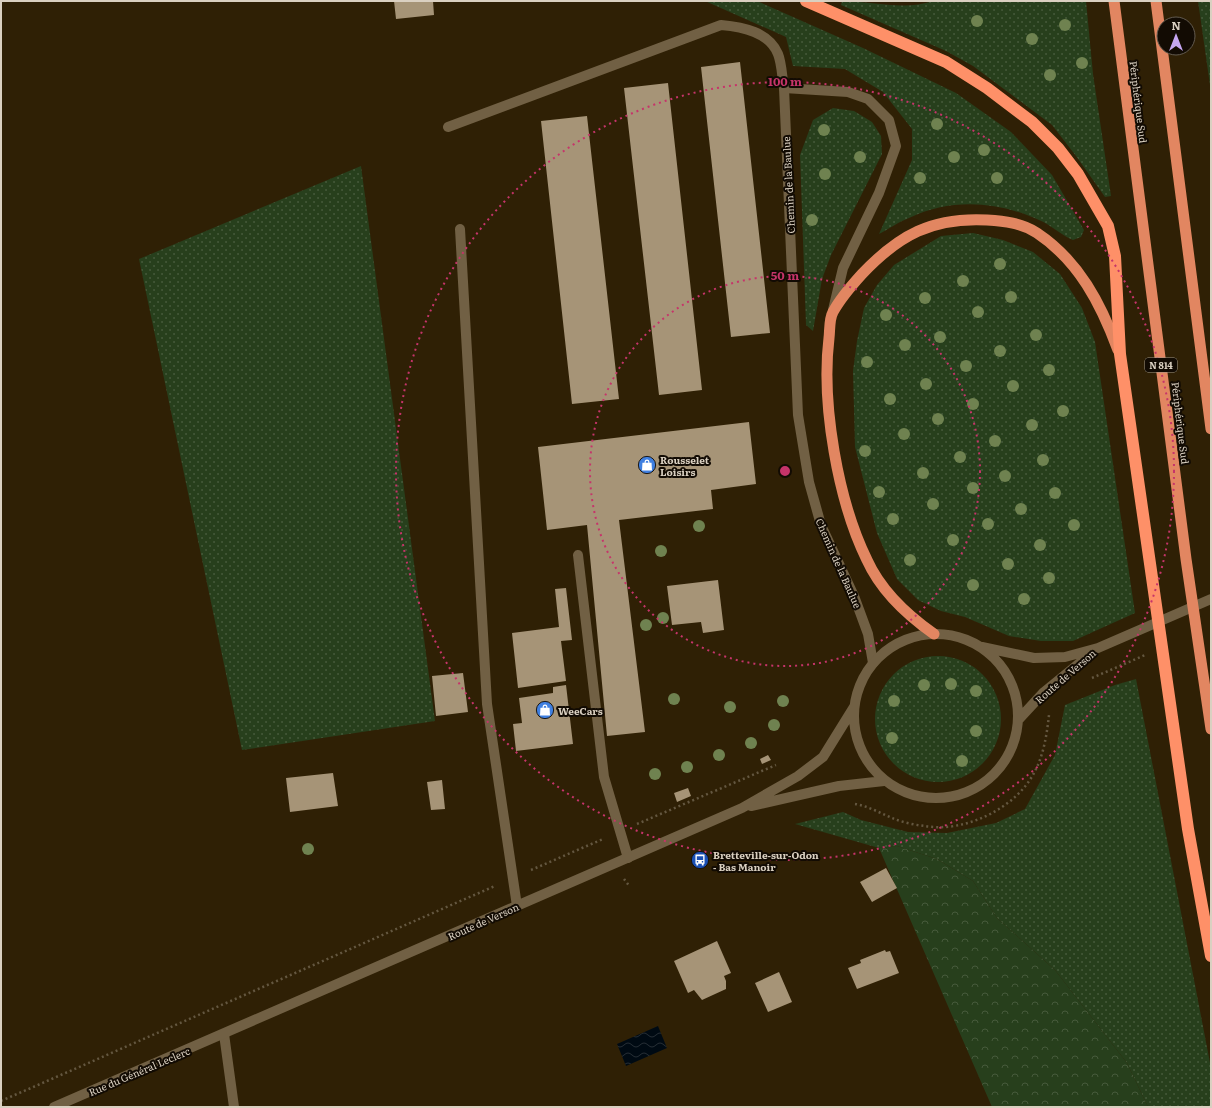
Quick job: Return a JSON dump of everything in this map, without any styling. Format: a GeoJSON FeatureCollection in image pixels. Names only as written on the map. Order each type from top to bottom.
{"type":"FeatureCollection","features":[{"type":"Feature","properties":{"kind":"highway"},"geometry":{"type":"LineString","coordinates":[[806,1],[946,62],[987,88],[1032,122],[1058,148],[1078,174],[1108,226],[1115,256],[1120,354],[1188,829],[1211,956]]}},
{"type":"Feature","properties":{"kind":"highway","name":"Périphérique Sud"},"geometry":{"type":"LineString","coordinates":[[1114,1],[1184,544],[1211,729]]}},
{"type":"Feature","properties":{"kind":"highway"},"geometry":{"type":"LineString","coordinates":[[1156,1],[1211,429]]}},
{"type":"Feature","properties":{"kind":"highway"},"geometry":{"type":"LineString","coordinates":[[934,634],[910,618],[885,589],[867,561],[842,489],[826,381],[832,314],[858,278],[873,263],[905,237],[934,225],[969,219],[1007,221],[1035,232],[1061,252],[1089,287],[1105,315],[1120,354]]}},
{"type":"Feature","properties":{"kind":"main road","name":"Chemin de la Baulue"},"geometry":{"type":"LineString","coordinates":[[448,127],[721,25],[741,27],[768,39],[779,55],[784,88],[798,415],[800,430],[809,482],[821,525],[854,596],[868,634],[873,663]]}},
{"type":"Feature","properties":{"kind":"main road"},"geometry":{"type":"LineString","coordinates":[[784,88],[848,92],[868,100],[889,120],[896,146],[879,192],[843,268],[832,314]]}},
{"type":"Feature","properties":{"kind":"main road"},"geometry":{"type":"LineString","coordinates":[[460,229],[487,704],[517,906]]}},
{"type":"Feature","properties":{"kind":"main road"},"geometry":{"type":"LineString","coordinates":[[578,555],[604,777],[628,858]]}},
{"type":"Feature","properties":{"kind":"main road","name":"Route de Verson"},"geometry":{"type":"LineString","coordinates":[[980,647],[1034,658],[1065,657],[1102,646],[1211,599]]}},
{"type":"Feature","properties":{"kind":"main road"},"geometry":{"type":"LineString","coordinates":[[934,634],[958,637],[980,647],[1002,666],[1015,691],[1019,719],[1013,749],[996,774],[971,792],[942,799],[911,796],[884,781],[866,760],[855,735],[854,707],[860,684],[873,663],[890,648],[911,638],[934,634]]}},
{"type":"Feature","properties":{"kind":"main road","name":"Route de Verson"},"geometry":{"type":"LineString","coordinates":[[1019,719],[1044,692],[1068,670],[1102,646]]}},
{"type":"Feature","properties":{"kind":"main road","name":"Route de Verson"},"geometry":{"type":"LineString","coordinates":[[224,1034],[742,808],[798,776],[823,757],[854,707]]}},
{"type":"Feature","properties":{"kind":"main road","name":"Route de Verson"},"geometry":{"type":"LineString","coordinates":[[742,808],[789,799],[838,786],[884,781]]}},
{"type":"Feature","properties":{"kind":"main road"},"geometry":{"type":"LineString","coordinates":[[224,1034],[234,1107]]}},
{"type":"Feature","properties":{"kind":"main road","name":"Rue du Général Leclerc"},"geometry":{"type":"LineString","coordinates":[[54,1107],[224,1034]]}},
{"type":"Feature","properties":{"kind":"path"},"geometry":{"type":"LineString","coordinates":[[1091,679],[1112,670]]}},
{"type":"Feature","properties":{"kind":"path"},"geometry":{"type":"LineString","coordinates":[[851,804],[874,810],[894,819],[926,827],[944,827],[965,824],[986,817],[1001,809],[1022,790],[1035,771],[1043,748],[1049,715],[1052,708]]}},
{"type":"Feature","properties":{"kind":"path"},"geometry":{"type":"LineString","coordinates":[[1,1101],[779,764]]}},
{"type":"Feature","properties":{"kind":"green space"},"geometry":{"type":"Polygon","coordinates":[[[705,1],[757,1],[863,48],[956,93],[1011,132],[1052,175],[1084,230],[1081,237],[1073,240],[1043,222],[1023,214],[1007,209],[974,204],[941,207],[925,212],[901,221],[879,234],[912,160],[912,129],[883,92],[845,69],[793,66],[786,37],[705,1]]]}},
{"type":"Feature","properties":{"kind":"green space"},"geometry":{"type":"Polygon","coordinates":[[[842,1],[888,5],[911,5],[933,1],[1086,1],[1093,74],[1111,196],[1105,197],[1052,125],[973,66],[946,51],[841,5],[842,1]]]}},
{"type":"Feature","properties":{"kind":"green space"},"geometry":{"type":"Polygon","coordinates":[[[1198,1],[1211,1],[1211,92],[1198,1]]]}},
{"type":"Feature","properties":{"kind":"green space"},"geometry":{"type":"Polygon","coordinates":[[[833,108],[854,111],[872,122],[881,136],[882,154],[831,255],[822,279],[813,331],[806,325],[800,155],[813,120],[833,108]]]}},
{"type":"Feature","properties":{"kind":"green space"},"geometry":{"type":"Polygon","coordinates":[[[361,166],[435,721],[242,750],[139,259],[361,166]]]}},
{"type":"Feature","properties":{"kind":"green space"},"geometry":{"type":"Polygon","coordinates":[[[973,233],[1003,240],[1033,252],[1060,274],[1082,308],[1095,342],[1135,613],[1073,641],[1041,641],[1009,636],[965,617],[941,611],[918,600],[897,579],[877,533],[855,447],[853,371],[857,341],[864,308],[877,285],[894,265],[941,236],[973,233]]]}},
{"type":"Feature","properties":{"kind":"green space"},"geometry":{"type":"Polygon","coordinates":[[[944,656],[968,663],[983,674],[994,689],[1000,707],[1000,731],[994,749],[983,764],[968,775],[950,781],[932,782],[908,775],[893,764],[882,749],[876,731],[875,713],[882,689],[893,674],[908,663],[926,657],[944,656]]]}},
{"type":"Feature","properties":{"kind":"green space"},"geometry":{"type":"Polygon","coordinates":[[[1136,679],[1211,1068],[1211,1107],[1148,1107],[1127,1063],[1055,970],[997,918],[973,881],[937,859],[897,846],[879,848],[795,824],[843,812],[861,820],[908,832],[947,833],[996,823],[1025,809],[1055,755],[1065,705],[1115,685],[1136,679]]]}},
{"type":"Feature","properties":{"kind":"green space"},"geometry":{"type":"Polygon","coordinates":[[[897,846],[937,859],[973,881],[997,918],[1055,970],[1127,1063],[1148,1107],[992,1107],[879,848],[897,846]]]}},
{"type":"Feature","properties":{"kind":"water"},"geometry":{"type":"Polygon","coordinates":[[[658,1026],[667,1048],[626,1066],[617,1044],[658,1026]]]}},
{"type":"Feature","properties":{"kind":"building"},"geometry":{"type":"Polygon","coordinates":[[[394,1],[433,1],[434,15],[396,19],[394,1]]]}},
{"type":"Feature","properties":{"kind":"building"},"geometry":{"type":"Polygon","coordinates":[[[740,62],[770,333],[731,337],[701,67],[740,62]]]}},
{"type":"Feature","properties":{"kind":"building"},"geometry":{"type":"Polygon","coordinates":[[[668,83],[702,390],[659,395],[624,88],[668,83]]]}},
{"type":"Feature","properties":{"kind":"building"},"geometry":{"type":"Polygon","coordinates":[[[587,116],[619,399],[572,404],[541,121],[587,116]]]}},
{"type":"Feature","properties":{"kind":"building","name":"Rousselet Loisirs"},"geometry":{"type":"Polygon","coordinates":[[[749,422],[756,484],[711,490],[713,509],[619,520],[645,732],[607,736],[587,525],[547,530],[538,447],[749,422]]]}},
{"type":"Feature","properties":{"kind":"building"},"geometry":{"type":"Polygon","coordinates":[[[718,580],[724,630],[703,633],[701,622],[672,625],[667,586],[718,580]]]}},
{"type":"Feature","properties":{"kind":"building"},"geometry":{"type":"Polygon","coordinates":[[[566,588],[572,640],[561,641],[566,681],[518,688],[512,633],[559,627],[555,589],[566,588]]]}},
{"type":"Feature","properties":{"kind":"building"},"geometry":{"type":"Polygon","coordinates":[[[463,673],[468,712],[436,716],[432,676],[463,673]]]}},
{"type":"Feature","properties":{"kind":"building","name":"WeeCars"},"geometry":{"type":"Polygon","coordinates":[[[566,685],[573,744],[516,751],[513,724],[522,723],[519,698],[553,693],[553,687],[566,685]]]}},
{"type":"Feature","properties":{"kind":"building"},"geometry":{"type":"Polygon","coordinates":[[[768,755],[771,760],[762,764],[760,759],[768,755]]]}},
{"type":"Feature","properties":{"kind":"building"},"geometry":{"type":"Polygon","coordinates":[[[333,773],[338,806],[290,812],[286,778],[333,773]]]}},
{"type":"Feature","properties":{"kind":"building"},"geometry":{"type":"Polygon","coordinates":[[[442,780],[445,809],[431,810],[427,782],[442,780]]]}},
{"type":"Feature","properties":{"kind":"building"},"geometry":{"type":"Polygon","coordinates":[[[688,788],[691,796],[677,802],[674,793],[688,788]]]}},
{"type":"Feature","properties":{"kind":"building"},"geometry":{"type":"Polygon","coordinates":[[[704,857],[706,861],[698,865],[696,860],[704,857]]]}},
{"type":"Feature","properties":{"kind":"building"},"geometry":{"type":"Polygon","coordinates":[[[886,868],[897,888],[872,902],[860,882],[886,868]]]}},
{"type":"Feature","properties":{"kind":"building"},"geometry":{"type":"Polygon","coordinates":[[[717,941],[731,973],[724,976],[726,981],[726,989],[702,1000],[694,990],[688,993],[674,961],[717,941]]]}},
{"type":"Feature","properties":{"kind":"building"},"geometry":{"type":"Polygon","coordinates":[[[885,950],[886,952],[890,951],[899,973],[857,989],[848,968],[861,963],[860,960],[885,950]]]}},
{"type":"Feature","properties":{"kind":"building"},"geometry":{"type":"Polygon","coordinates":[[[779,972],[792,1002],[768,1012],[755,983],[779,972]]]}},
{"type":"Feature","properties":{"kind":"place","name":"Rousselet Loisirs"},"geometry":{"type":"Point","coordinates":[647,465]}},
{"type":"Feature","properties":{"kind":"place","name":"WeeCars"},"geometry":{"type":"Point","coordinates":[545,710]}},
{"type":"Feature","properties":{"kind":"place","name":"Bretteville-sur-Odon - Bas Manoir"},"geometry":{"type":"Point","coordinates":[700,860]}}]}
